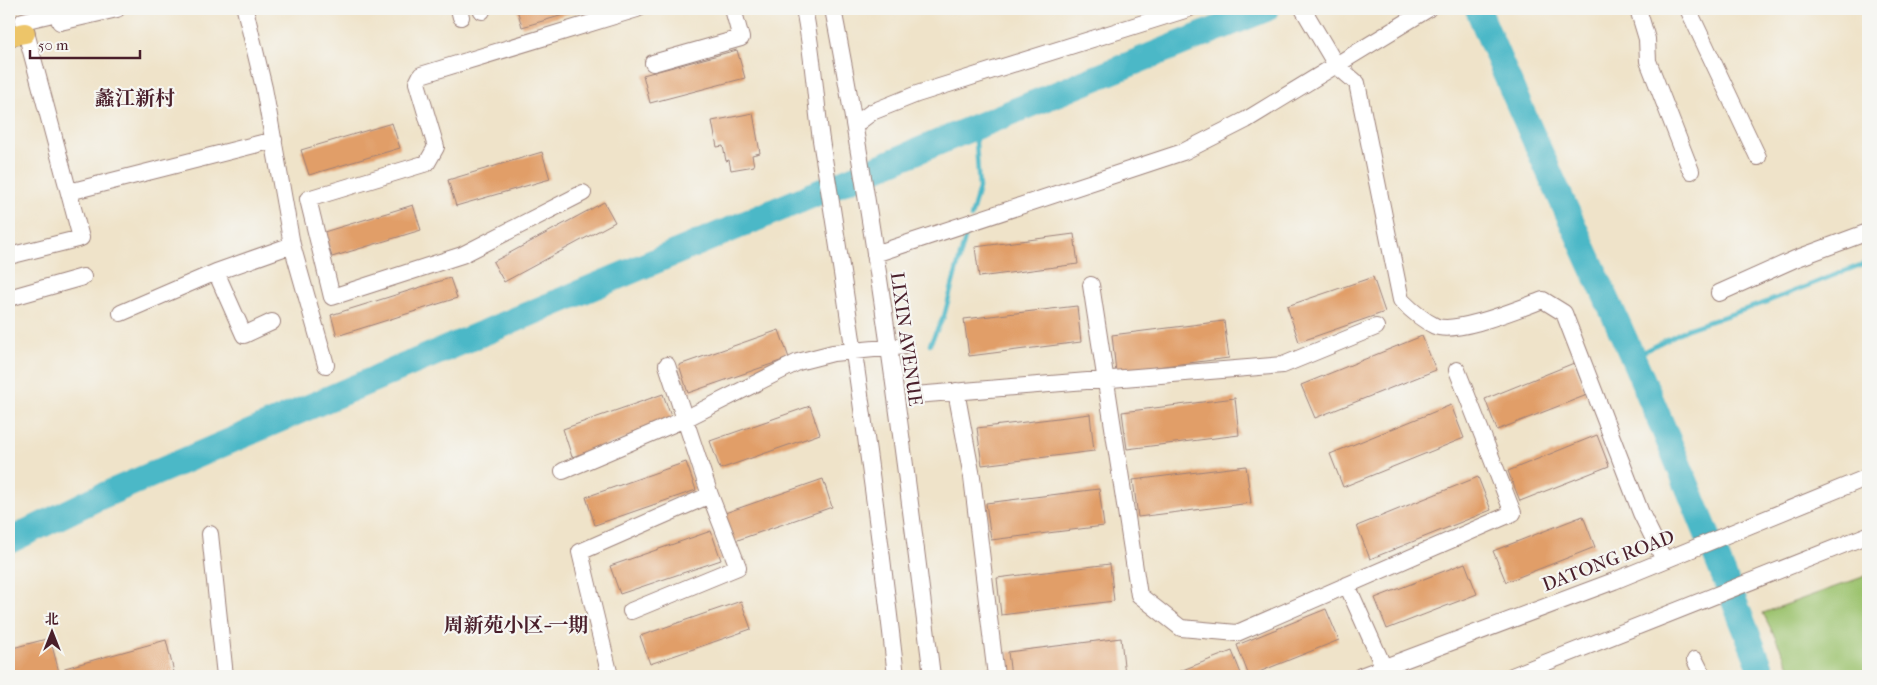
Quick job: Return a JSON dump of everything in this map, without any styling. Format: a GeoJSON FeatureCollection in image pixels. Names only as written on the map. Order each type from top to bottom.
{"type":"FeatureCollection","features":[{"type":"Feature","properties":{"kind":"street"},"geometry":{"type":"LineString","coordinates":[[16,29],[117,9]]}},
{"type":"Feature","properties":{"kind":"street"},"geometry":{"type":"LineString","coordinates":[[245,9],[274,140],[292,245],[326,365]]}},
{"type":"Feature","properties":{"kind":"street"},"geometry":{"type":"LineString","coordinates":[[583,193],[462,255],[332,297],[308,199],[426,163],[436,147],[417,83],[421,75],[637,9]]}},
{"type":"Feature","properties":{"kind":"street"},"geometry":{"type":"LineString","coordinates":[[653,63],[741,38],[734,9]]}},
{"type":"Feature","properties":{"kind":"street"},"geometry":{"type":"LineString","coordinates":[[804,9],[809,33],[821,139],[855,350],[896,676]]}},
{"type":"Feature","properties":{"kind":"street","name":"LIXIN AVENUE"},"geometry":{"type":"LineString","coordinates":[[833,9],[856,124],[868,204],[932,676]]}},
{"type":"Feature","properties":{"kind":"street"},"geometry":{"type":"LineString","coordinates":[[856,124],[872,112],[917,94],[1188,9]]}},
{"type":"Feature","properties":{"kind":"street"},"geometry":{"type":"LineString","coordinates":[[1638,9],[1647,39],[1648,61],[1691,171]]}},
{"type":"Feature","properties":{"kind":"street"},"geometry":{"type":"LineString","coordinates":[[1688,9],[1758,157]]}},
{"type":"Feature","properties":{"kind":"street"},"geometry":{"type":"LineString","coordinates":[[16,29],[64,10]]}},
{"type":"Feature","properties":{"kind":"street"},"geometry":{"type":"LineString","coordinates":[[1304,11],[1336,65],[1357,83],[1401,300],[1413,312],[1436,327],[1461,327],[1543,300],[1564,313],[1642,513],[1670,558]]}},
{"type":"Feature","properties":{"kind":"street"},"geometry":{"type":"LineString","coordinates":[[875,254],[980,221],[1183,152],[1246,120],[1421,13]]}},
{"type":"Feature","properties":{"kind":"street"},"geometry":{"type":"LineString","coordinates":[[9,256],[81,238],[69,192],[16,29]]}},
{"type":"Feature","properties":{"kind":"street"},"geometry":{"type":"LineString","coordinates":[[69,192],[274,140]]}},
{"type":"Feature","properties":{"kind":"street"},"geometry":{"type":"LineString","coordinates":[[1719,293],[1795,260],[1868,232]]}},
{"type":"Feature","properties":{"kind":"street"},"geometry":{"type":"LineString","coordinates":[[121,313],[216,272],[292,245]]}},
{"type":"Feature","properties":{"kind":"street"},"geometry":{"type":"LineString","coordinates":[[216,272],[244,334],[272,322]]}},
{"type":"Feature","properties":{"kind":"street"},"geometry":{"type":"LineString","coordinates":[[9,298],[83,277]]}},
{"type":"Feature","properties":{"kind":"street"},"geometry":{"type":"LineString","coordinates":[[1090,285],[1139,595],[1182,628],[1237,633],[1513,513],[1458,370]]}},
{"type":"Feature","properties":{"kind":"street"},"geometry":{"type":"LineString","coordinates":[[915,395],[1283,365],[1376,327]]}},
{"type":"Feature","properties":{"kind":"street"},"geometry":{"type":"LineString","coordinates":[[564,471],[685,419],[798,362],[855,350],[906,346]]}},
{"type":"Feature","properties":{"kind":"street"},"geometry":{"type":"LineString","coordinates":[[630,610],[738,567],[710,495],[667,365]]}},
{"type":"Feature","properties":{"kind":"street"},"geometry":{"type":"LineString","coordinates":[[956,391],[972,477],[996,676]]}},
{"type":"Feature","properties":{"kind":"street","name":"DATONG ROAD"},"geometry":{"type":"LineString","coordinates":[[1361,676],[1670,558],[1868,477]]}},
{"type":"Feature","properties":{"kind":"street"},"geometry":{"type":"LineString","coordinates":[[610,676],[580,552],[710,495]]}},
{"type":"Feature","properties":{"kind":"street"},"geometry":{"type":"LineString","coordinates":[[210,534],[225,676]]}},
{"type":"Feature","properties":{"kind":"street"},"geometry":{"type":"LineString","coordinates":[[1512,676],[1868,535]]}},
{"type":"Feature","properties":{"kind":"street"},"geometry":{"type":"LineString","coordinates":[[1347,585],[1384,668]]}},
{"type":"Feature","properties":{"kind":"street"},"geometry":{"type":"LineString","coordinates":[[1695,660],[1702,676]]}},
{"type":"Feature","properties":{"kind":"green space"},"geometry":{"type":"Polygon","coordinates":[[[1868,575],[1868,676],[1794,676],[1763,613],[1868,575]]]}},
{"type":"Feature","properties":{"kind":"building"},"geometry":{"type":"Polygon","coordinates":[[[517,9],[584,9],[522,27],[517,9]]]}},
{"type":"Feature","properties":{"kind":"building"},"geometry":{"type":"Polygon","coordinates":[[[737,50],[745,78],[650,103],[643,75],[737,50]]]}},
{"type":"Feature","properties":{"kind":"building"},"geometry":{"type":"Polygon","coordinates":[[[753,113],[760,153],[752,155],[754,166],[731,170],[729,160],[726,161],[723,146],[717,147],[712,121],[753,113]]]}},
{"type":"Feature","properties":{"kind":"building"},"geometry":{"type":"Polygon","coordinates":[[[392,123],[400,148],[309,175],[301,150],[392,123]]]}},
{"type":"Feature","properties":{"kind":"building"},"geometry":{"type":"Polygon","coordinates":[[[542,152],[550,179],[456,206],[448,180],[542,152]]]}},
{"type":"Feature","properties":{"kind":"building"},"geometry":{"type":"Polygon","coordinates":[[[604,202],[615,222],[504,282],[493,262],[604,202]]]}},
{"type":"Feature","properties":{"kind":"building"},"geometry":{"type":"Polygon","coordinates":[[[413,205],[421,230],[332,257],[324,232],[413,205]]]}},
{"type":"Feature","properties":{"kind":"building"},"geometry":{"type":"Polygon","coordinates":[[[1074,234],[1078,264],[979,277],[975,247],[1074,234]]]}},
{"type":"Feature","properties":{"kind":"building"},"geometry":{"type":"Polygon","coordinates":[[[1373,277],[1385,312],[1299,342],[1287,306],[1373,277]]]}},
{"type":"Feature","properties":{"kind":"building"},"geometry":{"type":"Polygon","coordinates":[[[450,278],[457,298],[337,336],[331,315],[450,278]]]}},
{"type":"Feature","properties":{"kind":"building"},"geometry":{"type":"Polygon","coordinates":[[[1077,306],[1081,342],[969,356],[964,319],[1077,306]]]}},
{"type":"Feature","properties":{"kind":"building"},"geometry":{"type":"Polygon","coordinates":[[[1224,321],[1229,358],[1116,372],[1112,335],[1224,321]]]}},
{"type":"Feature","properties":{"kind":"building"},"geometry":{"type":"Polygon","coordinates":[[[779,330],[789,358],[688,393],[679,365],[779,330]]]}},
{"type":"Feature","properties":{"kind":"building"},"geometry":{"type":"Polygon","coordinates":[[[1422,336],[1436,370],[1315,418],[1301,385],[1422,336]]]}},
{"type":"Feature","properties":{"kind":"building"},"geometry":{"type":"Polygon","coordinates":[[[1574,363],[1587,395],[1497,430],[1485,399],[1574,363]]]}},
{"type":"Feature","properties":{"kind":"building"},"geometry":{"type":"Polygon","coordinates":[[[663,394],[673,422],[572,457],[563,429],[663,394]]]}},
{"type":"Feature","properties":{"kind":"building"},"geometry":{"type":"Polygon","coordinates":[[[1235,398],[1239,435],[1127,449],[1122,412],[1235,398]]]}},
{"type":"Feature","properties":{"kind":"building"},"geometry":{"type":"Polygon","coordinates":[[[1451,405],[1464,438],[1343,487],[1330,454],[1451,405]]]}},
{"type":"Feature","properties":{"kind":"building"},"geometry":{"type":"Polygon","coordinates":[[[810,406],[820,434],[720,469],[710,441],[810,406]]]}},
{"type":"Feature","properties":{"kind":"building"},"geometry":{"type":"Polygon","coordinates":[[[1090,414],[1094,451],[982,465],[977,428],[1090,414]]]}},
{"type":"Feature","properties":{"kind":"building"},"geometry":{"type":"Polygon","coordinates":[[[1597,435],[1609,466],[1520,501],[1508,471],[1597,435]]]}},
{"type":"Feature","properties":{"kind":"building"},"geometry":{"type":"Polygon","coordinates":[[[686,462],[696,490],[595,525],[586,497],[686,462]]]}},
{"type":"Feature","properties":{"kind":"building"},"geometry":{"type":"Polygon","coordinates":[[[1246,466],[1251,503],[1138,517],[1133,480],[1246,466]]]}},
{"type":"Feature","properties":{"kind":"building"},"geometry":{"type":"Polygon","coordinates":[[[1478,477],[1491,510],[1370,559],[1357,526],[1478,477]]]}},
{"type":"Feature","properties":{"kind":"building"},"geometry":{"type":"Polygon","coordinates":[[[823,479],[832,507],[732,542],[722,514],[823,479]]]}},
{"type":"Feature","properties":{"kind":"building"},"geometry":{"type":"Polygon","coordinates":[[[1099,489],[1104,526],[991,540],[986,503],[1099,489]]]}},
{"type":"Feature","properties":{"kind":"building"},"geometry":{"type":"Polygon","coordinates":[[[1583,516],[1595,547],[1506,582],[1493,551],[1583,516]]]}},
{"type":"Feature","properties":{"kind":"building"},"geometry":{"type":"Polygon","coordinates":[[[711,531],[721,560],[620,594],[610,566],[711,531]]]}},
{"type":"Feature","properties":{"kind":"building"},"geometry":{"type":"Polygon","coordinates":[[[1465,563],[1477,594],[1387,629],[1375,598],[1465,563]]]}},
{"type":"Feature","properties":{"kind":"building"},"geometry":{"type":"Polygon","coordinates":[[[1110,564],[1114,601],[1001,615],[997,578],[1110,564]]]}},
{"type":"Feature","properties":{"kind":"building"},"geometry":{"type":"Polygon","coordinates":[[[741,601],[751,629],[650,664],[640,636],[741,601]]]}},
{"type":"Feature","properties":{"kind":"building"},"geometry":{"type":"Polygon","coordinates":[[[1326,609],[1339,640],[1249,676],[1237,645],[1326,609]]]}},
{"type":"Feature","properties":{"kind":"building"},"geometry":{"type":"Polygon","coordinates":[[[50,638],[60,676],[9,676],[9,649],[50,638]]]}},
{"type":"Feature","properties":{"kind":"building"},"geometry":{"type":"Polygon","coordinates":[[[1121,638],[1125,675],[1011,676],[1008,652],[1121,638]]]}},
{"type":"Feature","properties":{"kind":"building"},"geometry":{"type":"Polygon","coordinates":[[[166,640],[175,676],[67,676],[65,668],[166,640]]]}},
{"type":"Feature","properties":{"kind":"building"},"geometry":{"type":"Polygon","coordinates":[[[1232,651],[1242,676],[1167,676],[1232,651]]]}},
{"type":"Feature","properties":{"kind":"waterway"},"geometry":{"type":"LineString","coordinates":[[9,541],[95,499],[400,368],[975,127],[1266,9]]}},
{"type":"Feature","properties":{"kind":"waterway"},"geometry":{"type":"LineString","coordinates":[[1478,9],[1515,97],[1650,397],[1764,676]]}},
{"type":"Feature","properties":{"kind":"waterway"},"geometry":{"type":"LineString","coordinates":[[971,217],[979,188],[975,127]]}},
{"type":"Feature","properties":{"kind":"waterway"},"geometry":{"type":"LineString","coordinates":[[930,344],[944,316],[968,227]]}},
{"type":"Feature","properties":{"kind":"waterway"},"geometry":{"type":"LineString","coordinates":[[1633,357],[1687,329],[1764,303],[1868,262]]}},
{"type":"Feature","properties":{"kind":"district","name":"蠡江新村"},"geometry":{"type":"Point","coordinates":[135,98]}},
{"type":"Feature","properties":{"kind":"district","name":"周新苑小区-一期"},"geometry":{"type":"Point","coordinates":[516,625]}}]}
